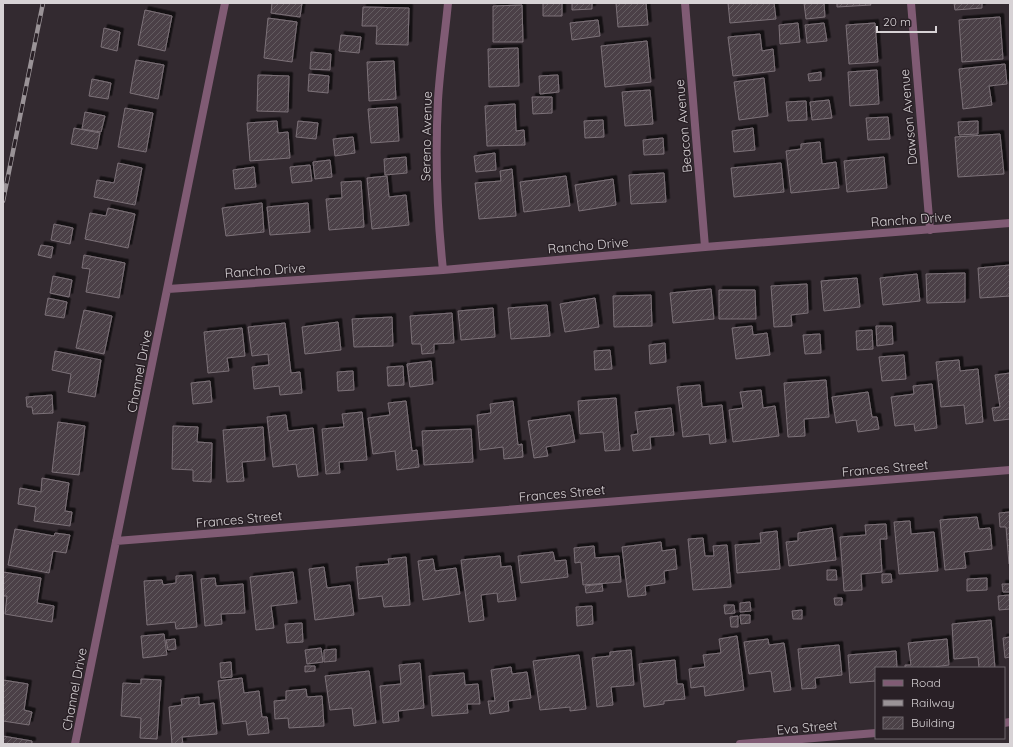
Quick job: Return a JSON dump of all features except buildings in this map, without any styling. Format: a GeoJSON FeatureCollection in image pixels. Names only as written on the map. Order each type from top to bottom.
{"type":"FeatureCollection","features":[{"type":"Feature","properties":{"kind":"street","name":"Channel Drive"},"geometry":{"type":"LineString","coordinates":[[75,744],[226,3]]}},
{"type":"Feature","properties":{"kind":"street","name":"Sereno Avenue"},"geometry":{"type":"LineString","coordinates":[[443,270],[436,167],[438,99],[448,3]]}},
{"type":"Feature","properties":{"kind":"street","name":"Beacon Avenue"},"geometry":{"type":"LineString","coordinates":[[685,3],[705,247]]}},
{"type":"Feature","properties":{"kind":"street","name":"Dawson Avenue"},"geometry":{"type":"LineString","coordinates":[[911,3],[930,230]]}},
{"type":"Feature","properties":{"kind":"street","name":"Rancho Drive"},"geometry":{"type":"LineString","coordinates":[[168,289],[443,270],[705,247],[1010,223]]}},
{"type":"Feature","properties":{"kind":"street","name":"Frances Street"},"geometry":{"type":"LineString","coordinates":[[116,541],[1010,470]]}},
{"type":"Feature","properties":{"kind":"street","name":"Eva Street"},"geometry":{"type":"LineString","coordinates":[[740,744],[875,733]]}},
{"type":"Feature","properties":{"kind":"railway"},"geometry":{"type":"LineString","coordinates":[[3,201],[43,3]]}}]}
